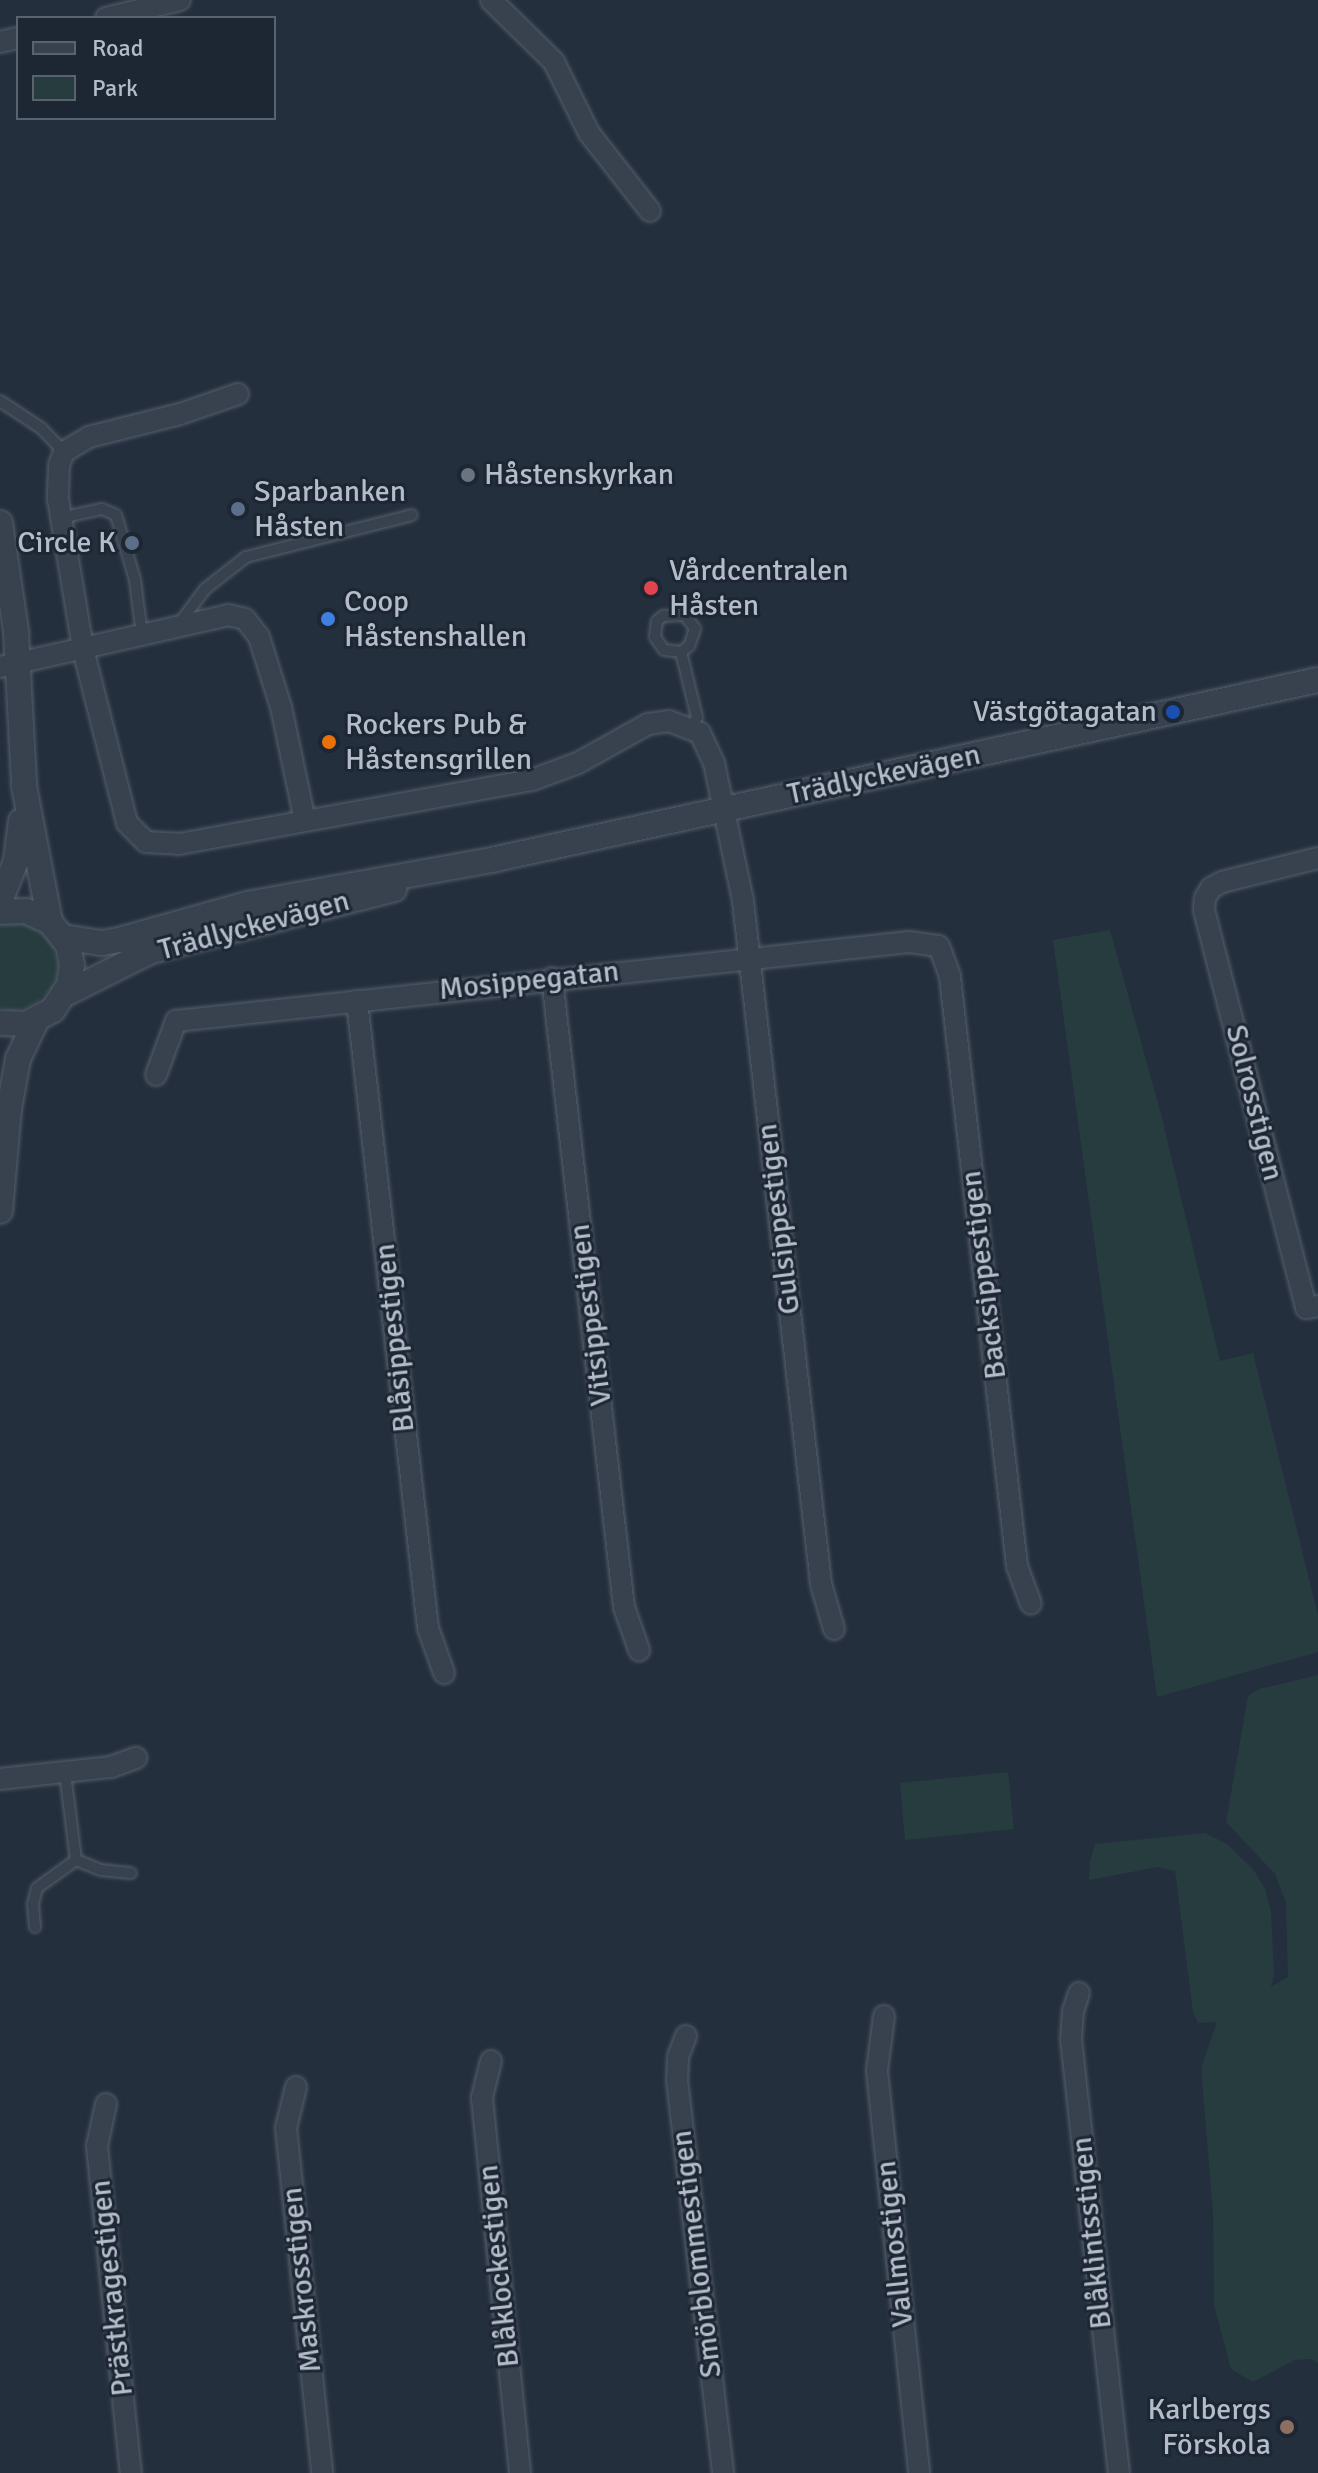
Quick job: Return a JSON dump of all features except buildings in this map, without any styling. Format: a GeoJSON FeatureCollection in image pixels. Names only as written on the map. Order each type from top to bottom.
{"type":"FeatureCollection","features":[{"type":"Feature","properties":{"kind":"street"},"geometry":{"type":"LineString","coordinates":[[114,16],[180,0]]}},
{"type":"Feature","properties":{"kind":"street"},"geometry":{"type":"LineString","coordinates":[[491,0],[554,62],[589,133],[650,211]]}},
{"type":"Feature","properties":{"kind":"street"},"geometry":{"type":"LineString","coordinates":[[238,394],[180,414],[89,437],[64,452],[57,481],[83,649],[121,809],[138,838],[153,844],[179,844],[532,780],[578,763],[648,724],[669,721],[691,728]]}},
{"type":"Feature","properties":{"kind":"street"},"geometry":{"type":"LineString","coordinates":[[0,523],[10,665],[24,786],[56,929],[72,965],[65,994]]}},
{"type":"Feature","properties":{"kind":"street"},"geometry":{"type":"LineString","coordinates":[[10,665],[228,615],[245,619],[253,626],[281,707],[305,821]]}},
{"type":"Feature","properties":{"kind":"street","name":"Trädlyckevägen"},"geometry":{"type":"LineString","coordinates":[[0,912],[26,911],[56,929],[92,942],[119,940],[247,904],[496,859],[1318,680]]}},
{"type":"Feature","properties":{"kind":"street","name":"Gulsippestigen"},"geometry":{"type":"LineString","coordinates":[[691,728],[700,733],[709,747],[743,901],[821,1584],[834,1629]]}},
{"type":"Feature","properties":{"kind":"street"},"geometry":{"type":"LineString","coordinates":[[0,901],[16,861],[24,786]]}},
{"type":"Feature","properties":{"kind":"street","name":"Solrosstigen"},"geometry":{"type":"LineString","coordinates":[[1318,858],[1211,888],[1204,910],[1306,1308],[1318,1306]]}},
{"type":"Feature","properties":{"kind":"street","name":"Trädlyckevägen"},"geometry":{"type":"LineString","coordinates":[[36,1021],[53,1010],[65,994],[127,961],[164,947],[349,901],[496,859]]}},
{"type":"Feature","properties":{"kind":"street","name":"Mosippegatan"},"geometry":{"type":"LineString","coordinates":[[156,1075],[176,1021],[552,978],[909,942],[939,946]]}},
{"type":"Feature","properties":{"kind":"street","name":"Backsippestigen"},"geometry":{"type":"LineString","coordinates":[[939,946],[950,977],[1017,1566],[1031,1604]]}},
{"type":"Feature","properties":{"kind":"street","name":"Vitsippestigen"},"geometry":{"type":"LineString","coordinates":[[552,978],[624,1607],[639,1650]]}},
{"type":"Feature","properties":{"kind":"street","name":"Blåsippestigen"},"geometry":{"type":"LineString","coordinates":[[357,1001],[428,1628],[444,1673]]}},
{"type":"Feature","properties":{"kind":"street"},"geometry":{"type":"LineString","coordinates":[[0,1023],[15,1025],[36,1021]]}},
{"type":"Feature","properties":{"kind":"street"},"geometry":{"type":"LineString","coordinates":[[0,1211],[9,1109],[18,1059],[36,1021]]}},
{"type":"Feature","properties":{"kind":"street"},"geometry":{"type":"LineString","coordinates":[[0,1067],[9,1109]]}},
{"type":"Feature","properties":{"kind":"street"},"geometry":{"type":"LineString","coordinates":[[0,1779],[111,1767],[136,1758]]}},
{"type":"Feature","properties":{"kind":"street","name":"Blåklintsstigen"},"geometry":{"type":"LineString","coordinates":[[1079,1993],[1073,2011],[1071,2039],[1119,2473]]}},
{"type":"Feature","properties":{"kind":"street","name":"Vallmostigen"},"geometry":{"type":"LineString","coordinates":[[884,2016],[877,2071],[919,2473]]}},
{"type":"Feature","properties":{"kind":"street","name":"Smörblommestigen"},"geometry":{"type":"LineString","coordinates":[[686,2036],[678,2057],[677,2080],[723,2473]]}},
{"type":"Feature","properties":{"kind":"street","name":"Blåklockestigen"},"geometry":{"type":"LineString","coordinates":[[491,2061],[482,2098],[520,2473]]}},
{"type":"Feature","properties":{"kind":"street","name":"Maskrosstigen"},"geometry":{"type":"LineString","coordinates":[[296,2087],[286,2128],[322,2473]]}},
{"type":"Feature","properties":{"kind":"street","name":"Prästkragestigen"},"geometry":{"type":"LineString","coordinates":[[106,2104],[97,2146],[131,2473]]}},
{"type":"Feature","properties":{"kind":"lane"},"geometry":{"type":"LineString","coordinates":[[0,401],[41,428],[64,452]]}},
{"type":"Feature","properties":{"kind":"lane"},"geometry":{"type":"LineString","coordinates":[[61,518],[102,509],[119,519],[135,580],[142,635]]}},
{"type":"Feature","properties":{"kind":"lane"},"geometry":{"type":"LineString","coordinates":[[178,626],[205,589],[246,557],[412,515]]}},
{"type":"Feature","properties":{"kind":"lane"},"geometry":{"type":"LineString","coordinates":[[679,613],[691,620],[694,638],[681,652],[664,650],[655,637],[657,621],[663,616],[679,613]]}},
{"type":"Feature","properties":{"kind":"lane"},"geometry":{"type":"LineString","coordinates":[[681,652],[697,717],[691,728]]}},
{"type":"Feature","properties":{"kind":"lane"},"geometry":{"type":"LineString","coordinates":[[65,1773],[76,1860]]}},
{"type":"Feature","properties":{"kind":"lane"},"geometry":{"type":"LineString","coordinates":[[76,1860],[101,1870],[131,1873]]}},
{"type":"Feature","properties":{"kind":"lane"},"geometry":{"type":"LineString","coordinates":[[35,1927],[33,1904],[37,1888],[76,1860]]}},
{"type":"Feature","properties":{"kind":"green space"},"geometry":{"type":"Polygon","coordinates":[[[23,921],[44,932],[51,941],[58,963],[57,975],[53,986],[37,1003],[15,1011],[0,1008],[0,922],[23,921]]]}},
{"type":"Feature","properties":{"kind":"green space"},"geometry":{"type":"Polygon","coordinates":[[[1110,930],[1161,1114],[1220,1361],[1253,1353],[1318,1615],[1318,1652],[1157,1697],[1053,940],[1110,930]]]}},
{"type":"Feature","properties":{"kind":"green space"},"geometry":{"type":"Polygon","coordinates":[[[1318,1675],[1318,2363],[1311,2359],[1295,2360],[1253,2382],[1231,2369],[1214,2305],[1213,2213],[1201,2068],[1217,2022],[1198,2023],[1193,2012],[1175,1871],[1158,1867],[1089,1880],[1090,1861],[1095,1844],[1205,1833],[1227,1844],[1253,1869],[1265,1889],[1271,1912],[1274,1975],[1271,1987],[1288,1977],[1286,1903],[1275,1874],[1226,1822],[1248,1696],[1259,1689],[1318,1675]]]}},
{"type":"Feature","properties":{"kind":"green space"},"geometry":{"type":"Polygon","coordinates":[[[1008,1772],[1014,1829],[905,1840],[900,1783],[1008,1772]]]}},
{"type":"Feature","properties":{"kind":"place","name":"Håstenskyrkan"},"geometry":{"type":"Point","coordinates":[468,475]}},
{"type":"Feature","properties":{"kind":"place","name":"Sparbanken Håsten"},"geometry":{"type":"Point","coordinates":[238,509]}},
{"type":"Feature","properties":{"kind":"place","name":"Circle K"},"geometry":{"type":"Point","coordinates":[132,543]}},
{"type":"Feature","properties":{"kind":"place","name":"Vårdcentralen Håsten"},"geometry":{"type":"Point","coordinates":[651,588]}},
{"type":"Feature","properties":{"kind":"place","name":"Coop Håstenshallen"},"geometry":{"type":"Point","coordinates":[328,619]}},
{"type":"Feature","properties":{"kind":"place","name":"Västgötagatan"},"geometry":{"type":"Point","coordinates":[1173,712]}},
{"type":"Feature","properties":{"kind":"place","name":"Rockers Pub & Håstensgrillen"},"geometry":{"type":"Point","coordinates":[329,742]}},
{"type":"Feature","properties":{"kind":"place","name":"Karlbergs Förskola"},"geometry":{"type":"Point","coordinates":[1287,2427]}}]}
